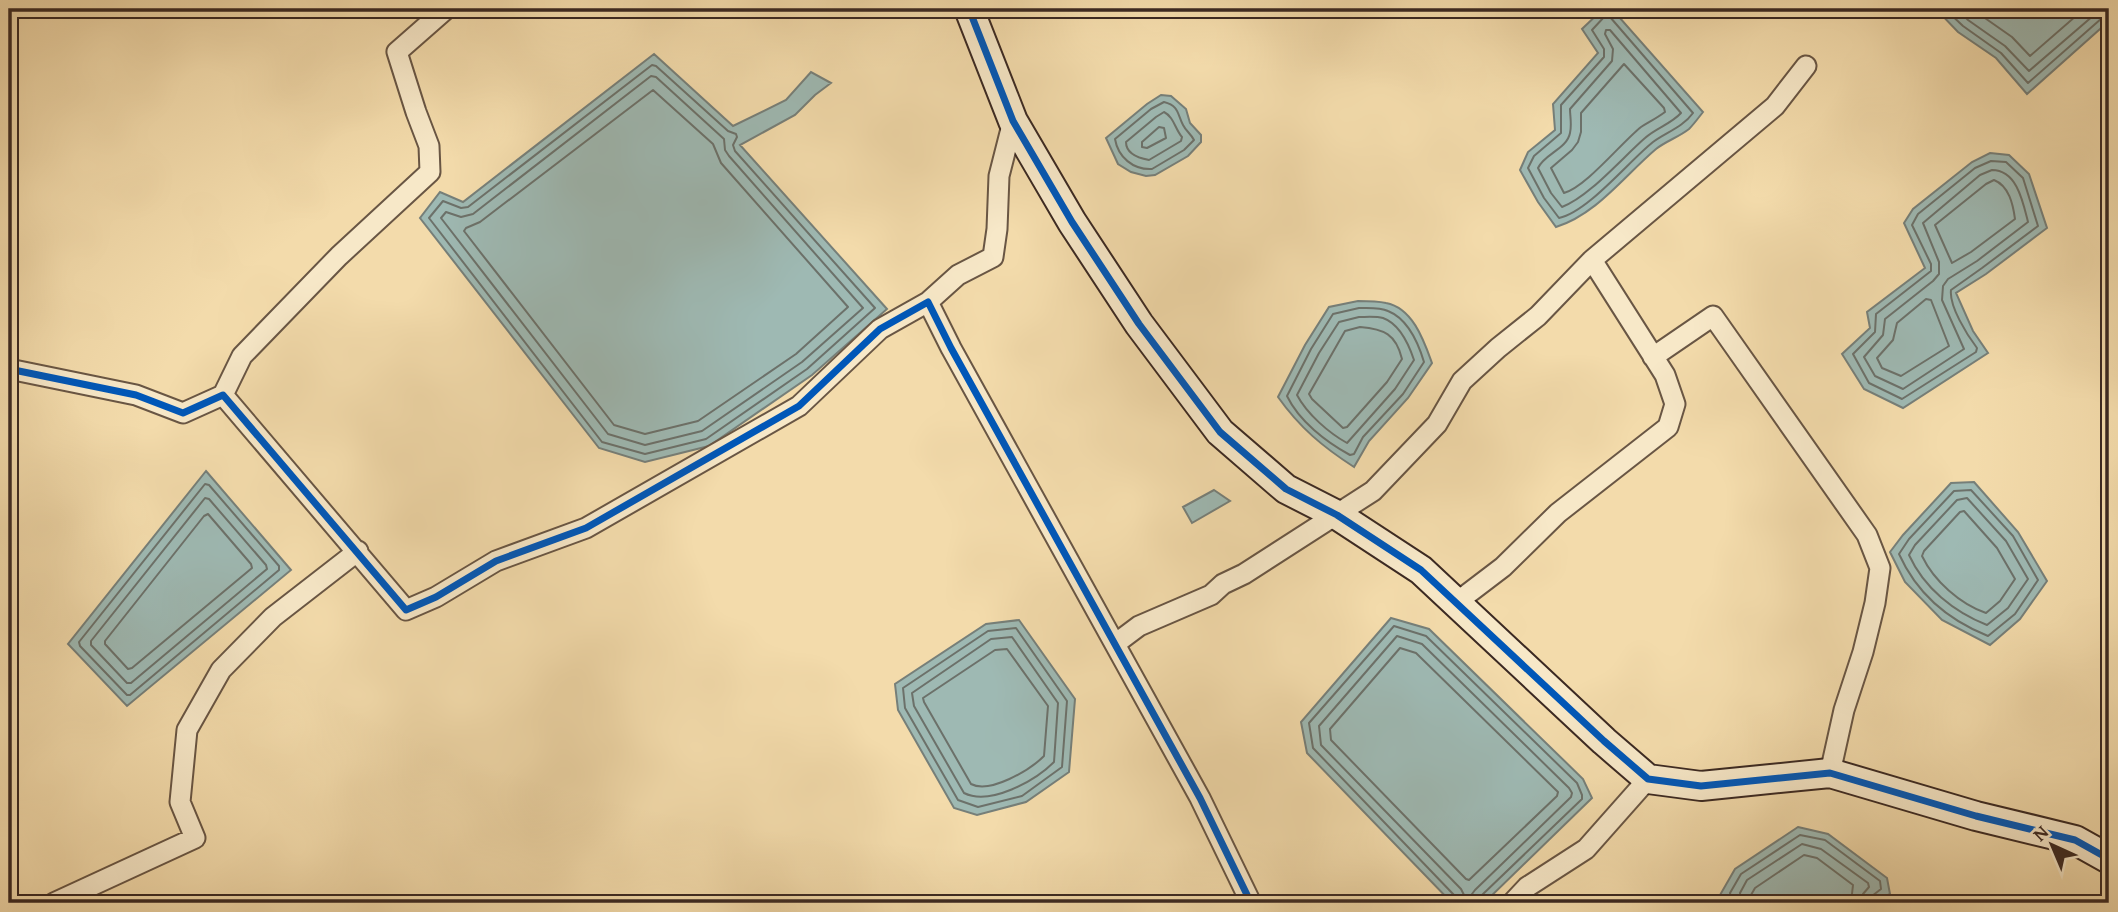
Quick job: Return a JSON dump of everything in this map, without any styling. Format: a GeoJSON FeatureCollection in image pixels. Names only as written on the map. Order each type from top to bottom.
{"type":"FeatureCollection","features":[{"type":"Feature","properties":{"kind":"street"},"geometry":{"type":"LineString","coordinates":[[9,369],[135,395],[183,413],[223,394],[242,356],[339,256],[430,172],[429,146],[397,52],[446,9]]}},
{"type":"Feature","properties":{"kind":"street"},"geometry":{"type":"LineString","coordinates":[[969,9],[1013,121],[1072,222],[1139,324],[1220,432],[1286,489],[1337,515],[1421,570],[1648,779],[1701,786],[1830,773],[1976,816],[2075,841],[2109,859]]}},
{"type":"Feature","properties":{"kind":"street"},"geometry":{"type":"LineString","coordinates":[[1115,644],[1139,626],[1211,595],[1223,584],[1244,574],[1373,491],[1437,424],[1462,381],[1538,316],[1592,260],[1775,106],[1805,66]]}},
{"type":"Feature","properties":{"kind":"street"},"geometry":{"type":"LineString","coordinates":[[223,394],[406,610],[436,597],[496,561],[586,528],[799,406],[880,329],[928,302],[958,275],[993,257],[999,176],[1013,121]]}},
{"type":"Feature","properties":{"kind":"street"},"geometry":{"type":"LineString","coordinates":[[1457,602],[1503,567],[1558,513],[1668,427],[1675,404],[1665,375],[1592,260]]}},
{"type":"Feature","properties":{"kind":"street"},"geometry":{"type":"LineString","coordinates":[[928,302],[1200,797],[1251,903]]}},
{"type":"Feature","properties":{"kind":"street"},"geometry":{"type":"LineString","coordinates":[[1653,357],[1713,316],[1867,535],[1880,568],[1875,603],[1863,652],[1844,710],[1830,773]]}},
{"type":"Feature","properties":{"kind":"street"},"geometry":{"type":"LineString","coordinates":[[54,903],[195,838],[180,802],[187,730],[221,670],[273,617],[358,551]]}},
{"type":"Feature","properties":{"kind":"street"},"geometry":{"type":"LineString","coordinates":[[1512,903],[1527,887],[1586,849],[1648,779]]}},
{"type":"Feature","properties":{"kind":"water"},"geometry":{"type":"Polygon","coordinates":[[[1603,9],[1612,9],[1703,112],[1689,129],[1656,149],[1597,204],[1571,221],[1556,227],[1520,170],[1528,152],[1555,130],[1553,104],[1598,53],[1582,29],[1603,9]]]}},
{"type":"Feature","properties":{"kind":"water"},"geometry":{"type":"Polygon","coordinates":[[[1936,9],[2109,9],[2109,21],[2027,94],[1996,58],[1958,32],[1936,9]]]}},
{"type":"Feature","properties":{"kind":"water"},"geometry":{"type":"Polygon","coordinates":[[[654,54],[733,126],[786,100],[811,72],[831,83],[795,115],[740,145],[887,309],[812,375],[709,446],[645,462],[599,448],[420,218],[440,192],[463,202],[654,54]]]}},
{"type":"Feature","properties":{"kind":"water"},"geometry":{"type":"Polygon","coordinates":[[[1161,95],[1171,96],[1186,109],[1190,123],[1201,135],[1201,142],[1188,156],[1155,175],[1146,176],[1131,172],[1118,164],[1106,138],[1161,95]]]}},
{"type":"Feature","properties":{"kind":"water"},"geometry":{"type":"Polygon","coordinates":[[[1990,153],[2009,155],[2029,174],[2047,228],[1956,293],[1973,331],[1988,353],[1903,408],[1864,389],[1842,354],[1870,328],[1867,312],[1925,268],[1904,223],[1913,209],[1972,162],[1990,153]]]}},
{"type":"Feature","properties":{"kind":"water"},"geometry":{"type":"Polygon","coordinates":[[[1358,301],[1386,303],[1403,311],[1416,327],[1432,363],[1408,398],[1369,441],[1354,467],[1313,436],[1278,397],[1305,345],[1329,307],[1358,301]]]}},
{"type":"Feature","properties":{"kind":"water"},"geometry":{"type":"Polygon","coordinates":[[[206,471],[291,570],[127,706],[68,644],[206,471]]]}},
{"type":"Feature","properties":{"kind":"water"},"geometry":{"type":"Polygon","coordinates":[[[1974,482],[2018,532],[2047,581],[2020,619],[1990,645],[1942,620],[1905,582],[1890,552],[1951,483],[1974,482]]]}},
{"type":"Feature","properties":{"kind":"water"},"geometry":{"type":"Polygon","coordinates":[[[1214,490],[1230,501],[1192,523],[1183,507],[1214,490]]]}},
{"type":"Feature","properties":{"kind":"water"},"geometry":{"type":"Polygon","coordinates":[[[1391,618],[1429,629],[1583,779],[1592,798],[1484,903],[1452,903],[1307,753],[1301,722],[1391,618]]]}},
{"type":"Feature","properties":{"kind":"water"},"geometry":{"type":"Polygon","coordinates":[[[1019,620],[1075,699],[1069,772],[1026,802],[977,815],[954,808],[898,710],[895,684],[986,624],[1019,620]]]}},
{"type":"Feature","properties":{"kind":"water"},"geometry":{"type":"Polygon","coordinates":[[[1798,827],[1828,834],[1887,878],[1890,894],[1872,903],[1728,903],[1720,895],[1735,869],[1798,827]]]}},
{"type":"Feature","properties":{"kind":"cycle path"},"geometry":{"type":"LineString","coordinates":[[969,9],[1013,121],[1072,222],[1139,324],[1220,432],[1286,489],[1337,515],[1421,570],[1648,779],[1701,786],[1830,773],[1976,816],[2075,840],[2109,859]]}},
{"type":"Feature","properties":{"kind":"cycle path"},"geometry":{"type":"LineString","coordinates":[[9,369],[136,395],[183,413],[223,395],[406,610],[436,597],[496,561],[586,528],[799,406],[880,329],[928,302],[1200,798],[1251,903]]}}]}
